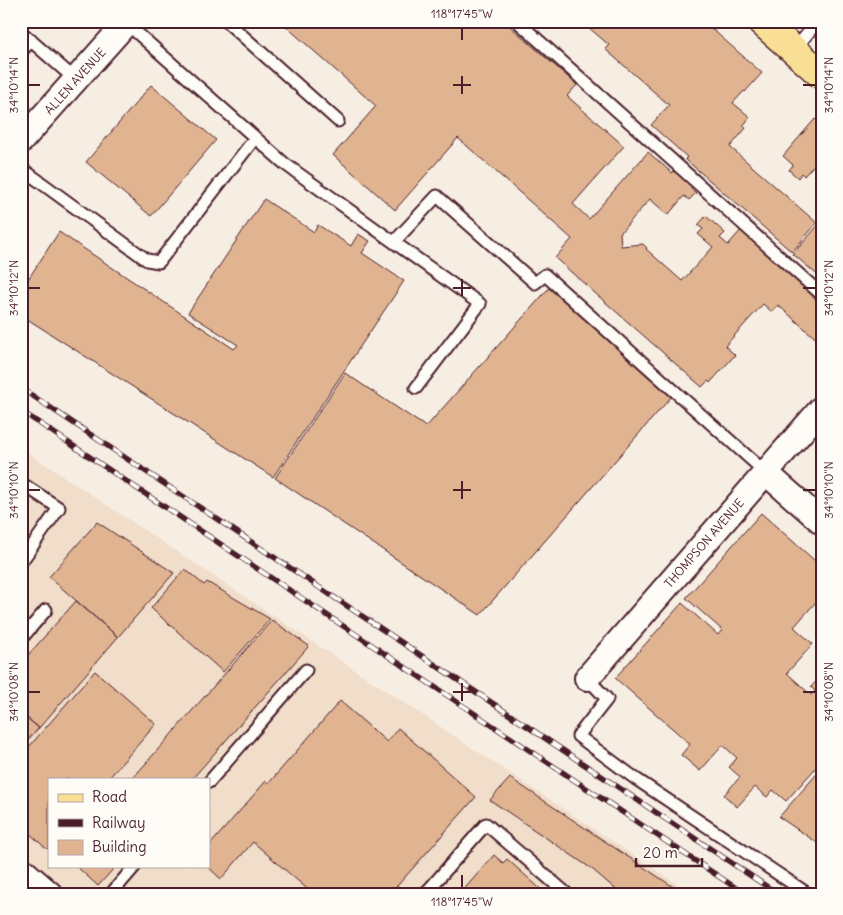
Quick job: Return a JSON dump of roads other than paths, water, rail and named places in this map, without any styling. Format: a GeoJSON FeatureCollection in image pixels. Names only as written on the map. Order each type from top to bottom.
{"type":"FeatureCollection","features":[{"type":"Feature","properties":{"kind":"main road"},"geometry":{"type":"LineString","coordinates":[[762,21],[822,75]]}},
{"type":"Feature","properties":{"kind":"street","name":"ALLEN AVENUE"},"geometry":{"type":"LineString","coordinates":[[21,141],[127,22]]}},
{"type":"Feature","properties":{"kind":"street","name":"THOMPSON AVENUE"},"geometry":{"type":"LineString","coordinates":[[587,678],[822,408]]}},
{"type":"Feature","properties":{"kind":"street"},"geometry":{"type":"LineString","coordinates":[[766,472],[822,522]]}},
{"type":"Feature","properties":{"kind":"street"},"geometry":{"type":"LineString","coordinates":[[21,869],[50,894]]}},
{"type":"Feature","properties":{"kind":"lane"},"geometry":{"type":"LineString","coordinates":[[226,21],[338,122]]}},
{"type":"Feature","properties":{"kind":"lane"},"geometry":{"type":"LineString","coordinates":[[517,21],[822,295]]}},
{"type":"Feature","properties":{"kind":"lane"},"geometry":{"type":"LineString","coordinates":[[794,50],[818,21]]}},
{"type":"Feature","properties":{"kind":"lane"},"geometry":{"type":"LineString","coordinates":[[127,22],[285,164],[480,304],[416,388]]}},
{"type":"Feature","properties":{"kind":"lane"},"geometry":{"type":"LineString","coordinates":[[21,32],[76,80]]}},
{"type":"Feature","properties":{"kind":"lane"},"geometry":{"type":"LineString","coordinates":[[21,52],[31,40]]}},
{"type":"Feature","properties":{"kind":"lane"},"geometry":{"type":"LineString","coordinates":[[21,168],[147,260],[159,262],[255,138]]}},
{"type":"Feature","properties":{"kind":"lane"},"geometry":{"type":"LineString","coordinates":[[394,242],[436,196],[535,283],[546,275],[766,472]]}},
{"type":"Feature","properties":{"kind":"lane"},"geometry":{"type":"LineString","coordinates":[[21,483],[59,508],[23,557]]}},
{"type":"Feature","properties":{"kind":"lane"},"geometry":{"type":"LineString","coordinates":[[21,639],[46,610]]}},
{"type":"Feature","properties":{"kind":"lane"},"geometry":{"type":"LineString","coordinates":[[210,781],[306,670]]}},
{"type":"Feature","properties":{"kind":"lane"},"geometry":{"type":"LineString","coordinates":[[587,678],[607,699],[578,736],[636,779],[808,894]]}},
{"type":"Feature","properties":{"kind":"lane"},"geometry":{"type":"LineString","coordinates":[[425,894],[486,824],[567,894]]}},
{"type":"Feature","properties":{"kind":"lane"},"geometry":{"type":"LineString","coordinates":[[111,894],[133,868]]}},
{"type":"Feature","properties":{"kind":"railway"},"geometry":{"type":"LineString","coordinates":[[21,388],[778,894]]}},
{"type":"Feature","properties":{"kind":"railway"},"geometry":{"type":"LineString","coordinates":[[21,411],[745,894]]}}]}
